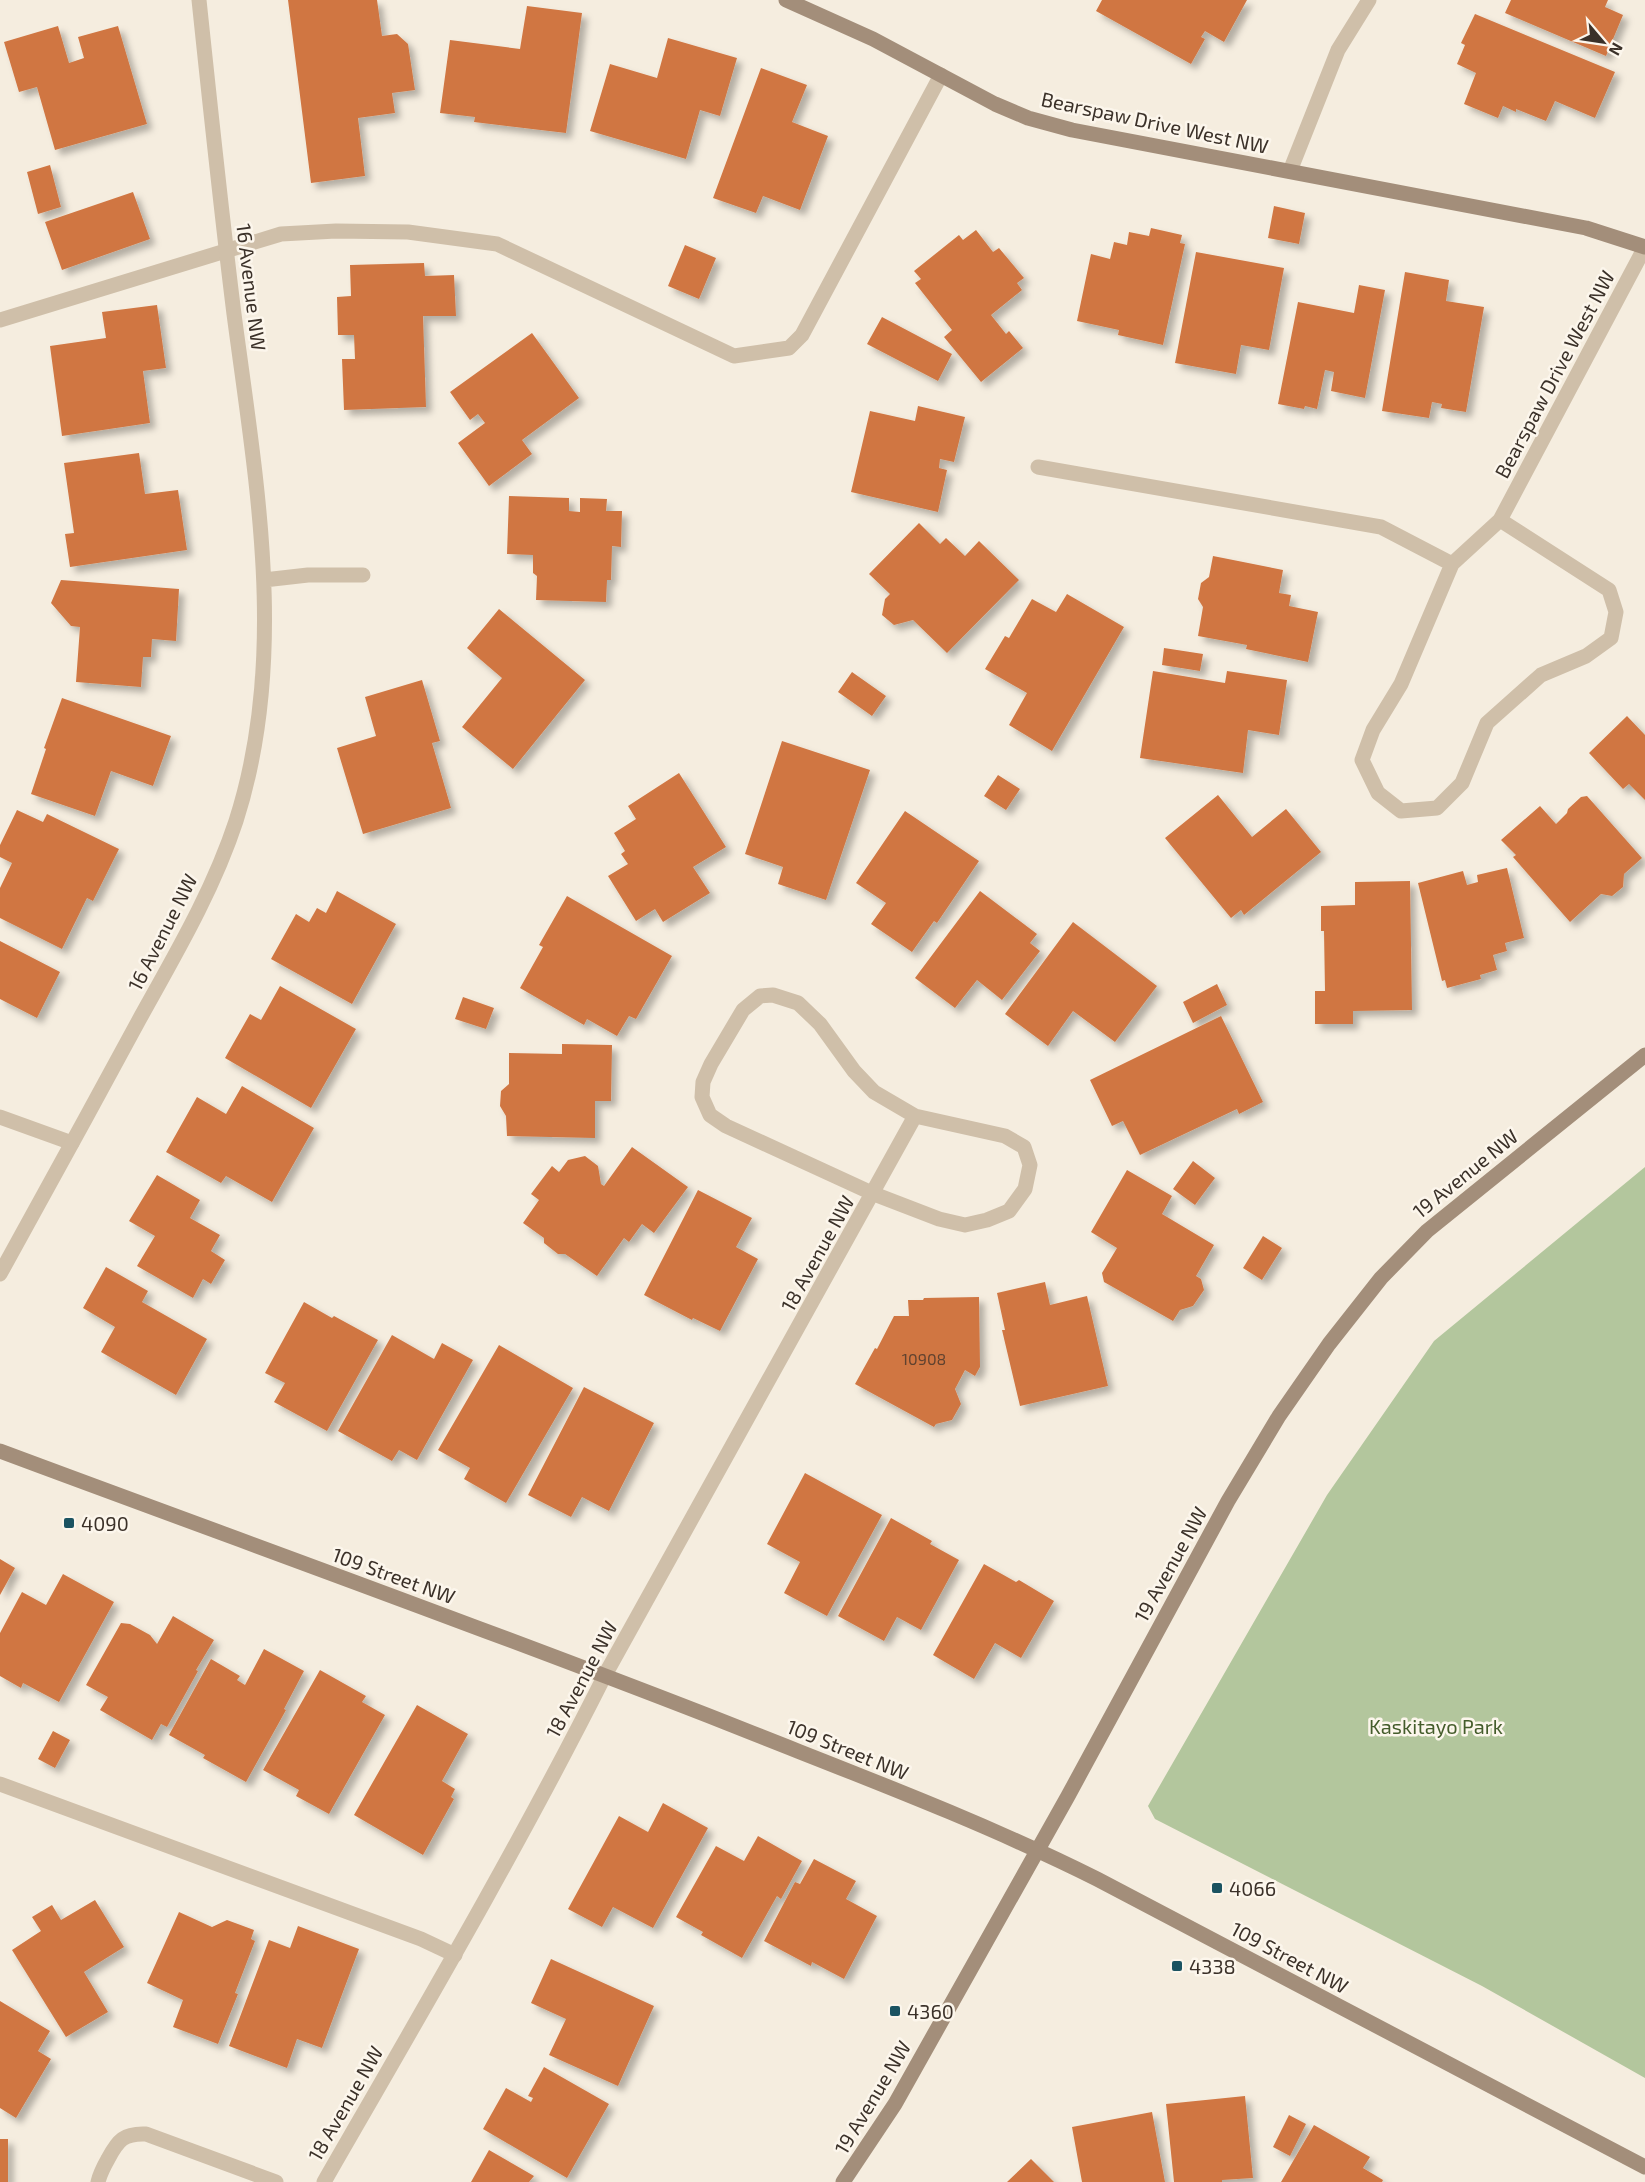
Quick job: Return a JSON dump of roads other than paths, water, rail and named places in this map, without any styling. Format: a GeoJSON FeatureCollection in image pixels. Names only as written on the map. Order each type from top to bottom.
{"type":"FeatureCollection","features":[{"type":"Feature","properties":{"kind":"street","name":"16 Avenue NW"},"geometry":{"type":"LineString","coordinates":[[0,1274],[200,909],[236,820],[252,758],[262,703],[265,652],[264,580],[257,491],[226,251],[199,0]]}},
{"type":"Feature","properties":{"kind":"street","name":"Bearspaw Drive West NW"},"geometry":{"type":"LineString","coordinates":[[786,0],[873,39],[995,104],[1029,118],[1072,130],[1586,228],[1645,247],[1500,520],[1452,564],[1401,684],[1373,730],[1362,760],[1378,793],[1401,811],[1437,808],[1462,783],[1487,723],[1541,675],[1586,656],[1611,638],[1616,612],[1609,590],[1500,520]]}},
{"type":"Feature","properties":{"kind":"street","name":"Bearspaw Drive West NW"},"geometry":{"type":"LineString","coordinates":[[1290,171],[1338,50],[1369,0]]}},
{"type":"Feature","properties":{"kind":"street"},"geometry":{"type":"LineString","coordinates":[[0,320],[281,234],[336,231],[408,232],[497,243],[734,356],[789,348],[802,335],[941,75]]}},
{"type":"Feature","properties":{"kind":"street"},"geometry":{"type":"LineString","coordinates":[[1038,466],[1381,528],[1452,564]]}},
{"type":"Feature","properties":{"kind":"street"},"geometry":{"type":"LineString","coordinates":[[264,580],[308,575],[363,575]]}},
{"type":"Feature","properties":{"kind":"street","name":"18 Avenue NW"},"geometry":{"type":"LineString","coordinates":[[773,995],[798,1003],[820,1024],[854,1071],[874,1092],[915,1116],[1005,1136],[1024,1148],[1030,1165],[1025,1190],[1009,1211],[987,1220],[965,1225],[939,1219],[874,1194],[726,1126],[710,1115],[702,1097],[703,1082],[743,1010],[760,996],[773,995]]}},
{"type":"Feature","properties":{"kind":"street","name":"19 Avenue NW"},"geometry":{"type":"LineString","coordinates":[[843,2182],[895,2104],[1228,1502],[1279,1416],[1329,1344],[1381,1278],[1427,1231],[1645,1055]]}},
{"type":"Feature","properties":{"kind":"street","name":"18 Avenue NW"},"geometry":{"type":"LineString","coordinates":[[324,2182],[455,1955],[556,1772],[605,1675],[874,1194],[915,1116]]}},
{"type":"Feature","properties":{"kind":"street"},"geometry":{"type":"LineString","coordinates":[[0,1117],[72,1143]]}},
{"type":"Feature","properties":{"kind":"street","name":"109 Street NW"},"geometry":{"type":"LineString","coordinates":[[0,1451],[605,1675],[972,1820],[1037,1849],[1645,2167]]}},
{"type":"Feature","properties":{"kind":"street"},"geometry":{"type":"LineString","coordinates":[[0,1785],[421,1939],[455,1955]]}},
{"type":"Feature","properties":{"kind":"street"},"geometry":{"type":"LineString","coordinates":[[98,2182],[114,2147],[121,2139],[133,2134],[146,2134],[276,2182]]}},
{"type":"Feature","properties":{"kind":"place","name":"4090"},"geometry":{"type":"Point","coordinates":[69,1523]}},
{"type":"Feature","properties":{"kind":"place","name":"4066"},"geometry":{"type":"Point","coordinates":[1217,1888]}},
{"type":"Feature","properties":{"kind":"place","name":"4338"},"geometry":{"type":"Point","coordinates":[1177,1966]}},
{"type":"Feature","properties":{"kind":"place","name":"4360"},"geometry":{"type":"Point","coordinates":[895,2011]}},
{"type":"Feature","properties":{"kind":"park label","name":"Kaskitayo Park"},"geometry":{"type":"Point","coordinates":[1436,1726]}}]}
